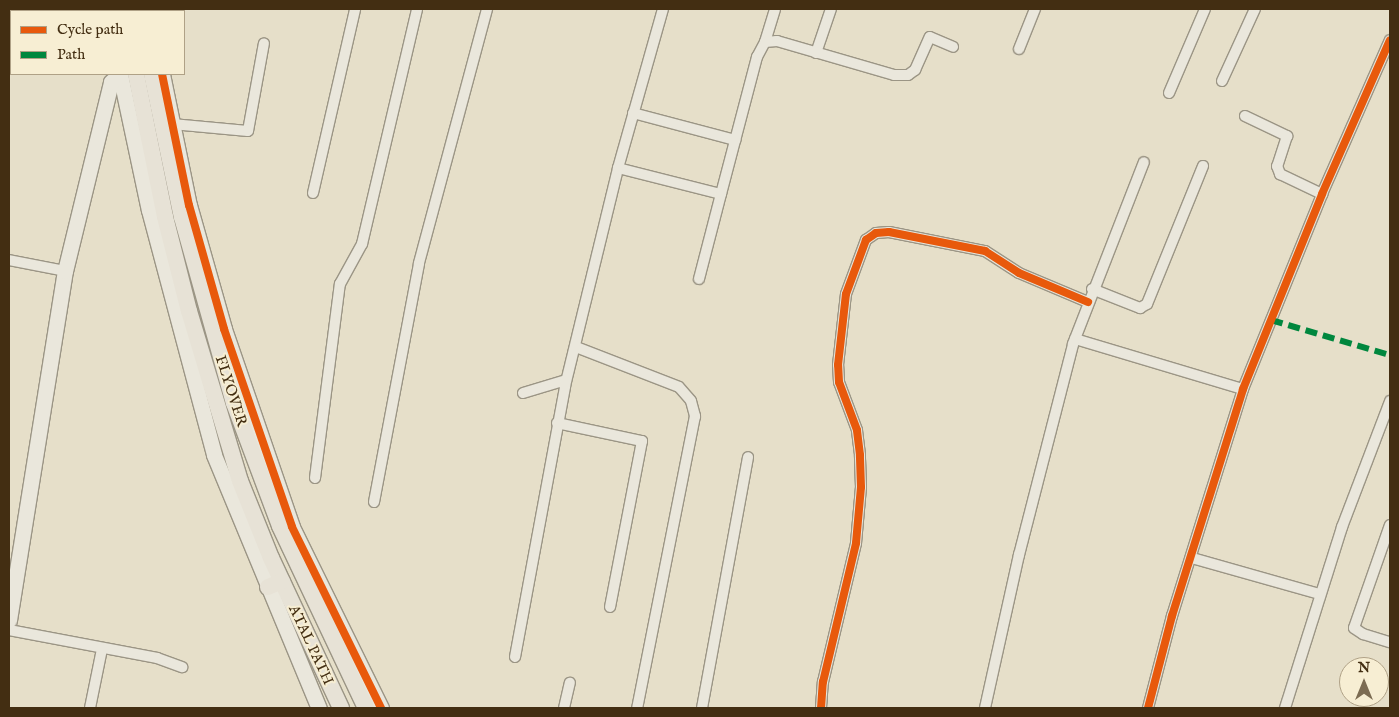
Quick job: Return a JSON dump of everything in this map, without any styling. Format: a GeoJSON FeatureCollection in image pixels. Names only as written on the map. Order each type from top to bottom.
{"type":"FeatureCollection","features":[{"type":"Feature","properties":{"kind":"main road","name":"FLYOVER"},"geometry":{"type":"LineString","coordinates":[[125,75],[163,208],[189,311],[240,480],[272,558],[275,584]]}},
{"type":"Feature","properties":{"kind":"main road","name":"FLYOVER"},"geometry":{"type":"LineString","coordinates":[[152,75],[182,217],[234,404],[280,526],[348,672],[363,689],[366,708]]}},
{"type":"Feature","properties":{"kind":"main road","name":"ATAL PATH"},"geometry":{"type":"LineString","coordinates":[[275,584],[341,708]]}},
{"type":"Feature","properties":{"kind":"street"},"geometry":{"type":"LineString","coordinates":[[313,193],[355,9]]}},
{"type":"Feature","properties":{"kind":"street"},"geometry":{"type":"LineString","coordinates":[[315,478],[340,284],[362,244],[417,9]]}},
{"type":"Feature","properties":{"kind":"street"},"geometry":{"type":"LineString","coordinates":[[374,502],[419,263],[487,9]]}},
{"type":"Feature","properties":{"kind":"street"},"geometry":{"type":"LineString","coordinates":[[514,657],[566,380],[576,347],[618,168],[663,9]]}},
{"type":"Feature","properties":{"kind":"street"},"geometry":{"type":"LineString","coordinates":[[699,279],[757,57],[765,42],[775,9]]}},
{"type":"Feature","properties":{"kind":"street"},"geometry":{"type":"LineString","coordinates":[[816,53],[831,9]]}},
{"type":"Feature","properties":{"kind":"street"},"geometry":{"type":"LineString","coordinates":[[1019,49],[1035,9]]}},
{"type":"Feature","properties":{"kind":"street"},"geometry":{"type":"LineString","coordinates":[[1169,93],[1205,9]]}},
{"type":"Feature","properties":{"kind":"street"},"geometry":{"type":"LineString","coordinates":[[1222,81],[1255,9]]}},
{"type":"Feature","properties":{"kind":"street"},"geometry":{"type":"LineString","coordinates":[[765,42],[777,41],[876,72],[908,75],[920,62],[930,37],[953,47]]}},
{"type":"Feature","properties":{"kind":"street"},"geometry":{"type":"LineString","coordinates":[[1148,708],[1243,389],[1322,194],[1390,40]]}},
{"type":"Feature","properties":{"kind":"street"},"geometry":{"type":"LineString","coordinates":[[172,124],[248,130],[264,42]]}},
{"type":"Feature","properties":{"kind":"street"},"geometry":{"type":"LineString","coordinates":[[9,620],[66,271],[111,82],[123,75]]}},
{"type":"Feature","properties":{"kind":"street"},"geometry":{"type":"LineString","coordinates":[[125,75],[151,219],[214,455],[275,584],[320,708]]}},
{"type":"Feature","properties":{"kind":"street"},"geometry":{"type":"LineString","coordinates":[[162,75],[189,205],[224,329],[292,528],[363,689],[381,708]]}},
{"type":"Feature","properties":{"kind":"street"},"geometry":{"type":"LineString","coordinates":[[633,113],[735,140]]}},
{"type":"Feature","properties":{"kind":"street"},"geometry":{"type":"LineString","coordinates":[[1245,116],[1287,136],[1277,171],[1322,194]]}},
{"type":"Feature","properties":{"kind":"street"},"geometry":{"type":"LineString","coordinates":[[985,708],[1036,484],[1075,339],[1092,288],[1144,162]]}},
{"type":"Feature","properties":{"kind":"street"},"geometry":{"type":"LineString","coordinates":[[1092,288],[1140,308],[1147,304],[1203,166]]}},
{"type":"Feature","properties":{"kind":"street"},"geometry":{"type":"LineString","coordinates":[[618,168],[721,194]]}},
{"type":"Feature","properties":{"kind":"street"},"geometry":{"type":"LineString","coordinates":[[820,708],[823,682],[856,543],[861,487],[860,455],[857,430],[839,382],[838,365],[846,294],[866,240],[876,233],[890,232],[985,251],[1019,273],[1088,302]]}},
{"type":"Feature","properties":{"kind":"street"},"geometry":{"type":"LineString","coordinates":[[9,260],[66,271]]}},
{"type":"Feature","properties":{"kind":"street"},"geometry":{"type":"LineString","coordinates":[[1075,339],[1243,389]]}},
{"type":"Feature","properties":{"kind":"street"},"geometry":{"type":"LineString","coordinates":[[576,347],[679,387],[691,401],[695,416],[639,708]]}},
{"type":"Feature","properties":{"kind":"street"},"geometry":{"type":"LineString","coordinates":[[523,393],[566,380]]}},
{"type":"Feature","properties":{"kind":"street"},"geometry":{"type":"LineString","coordinates":[[1285,708],[1319,594],[1390,401]]}},
{"type":"Feature","properties":{"kind":"street"},"geometry":{"type":"LineString","coordinates":[[558,423],[642,441],[610,606]]}},
{"type":"Feature","properties":{"kind":"street"},"geometry":{"type":"LineString","coordinates":[[702,708],[748,457]]}},
{"type":"Feature","properties":{"kind":"street"},"geometry":{"type":"LineString","coordinates":[[1390,525],[1354,628],[1363,634],[1390,642]]}},
{"type":"Feature","properties":{"kind":"street"},"geometry":{"type":"LineString","coordinates":[[1192,558],[1319,594]]}},
{"type":"Feature","properties":{"kind":"street"},"geometry":{"type":"LineString","coordinates":[[9,630],[102,650],[158,658],[182,667]]}},
{"type":"Feature","properties":{"kind":"street"},"geometry":{"type":"LineString","coordinates":[[90,708],[102,650]]}},
{"type":"Feature","properties":{"kind":"street"},"geometry":{"type":"LineString","coordinates":[[564,708],[570,683]]}},
{"type":"Feature","properties":{"kind":"marked path"},"geometry":{"type":"LineString","coordinates":[[1271,320],[1390,355]]}},
{"type":"Feature","properties":{"kind":"cycle path"},"geometry":{"type":"LineString","coordinates":[[1148,708],[1172,616],[1243,389],[1322,194],[1390,40]]}},
{"type":"Feature","properties":{"kind":"cycle path"},"geometry":{"type":"LineString","coordinates":[[162,75],[189,205],[224,329],[292,527],[381,708]]}},
{"type":"Feature","properties":{"kind":"cycle path"},"geometry":{"type":"LineString","coordinates":[[821,708],[823,682],[856,543],[861,487],[860,455],[857,430],[839,382],[838,365],[846,294],[866,240],[876,233],[889,232],[985,251],[1019,273],[1088,302]]}}]}
